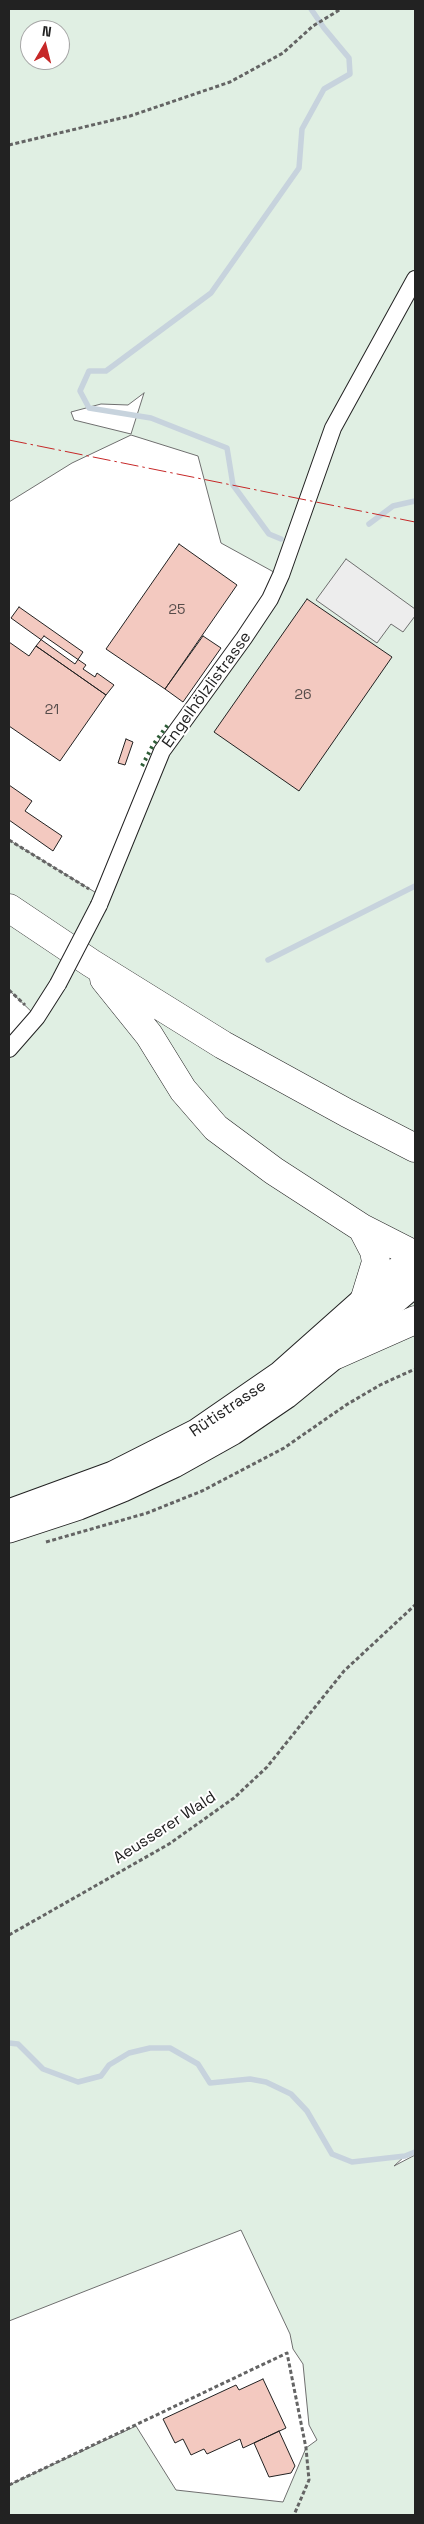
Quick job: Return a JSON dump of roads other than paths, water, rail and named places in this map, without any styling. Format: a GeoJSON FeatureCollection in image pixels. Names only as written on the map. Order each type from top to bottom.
{"type":"FeatureCollection","features":[{"type":"Feature","properties":{"kind":"highway"},"geometry":{"type":"LineString","coordinates":[[9,908],[90,963],[223,1045],[415,1148]]}},
{"type":"Feature","properties":{"kind":"highway"},"geometry":{"type":"LineString","coordinates":[[90,963],[148,1035],[178,1083],[208,1121],[250,1155],[362,1228],[415,1254]]}},
{"type":"Feature","properties":{"kind":"highway"},"geometry":{"type":"LineString","coordinates":[[362,1228],[376,1259],[375,1272],[364,1301]]}},
{"type":"Feature","properties":{"kind":"highway"},"geometry":{"type":"LineString","coordinates":[[336,1355],[415,1320]]}},
{"type":"Feature","properties":{"kind":"main road","name":"Rütistrasse"},"geometry":{"type":"LineString","coordinates":[[9,1512],[113,1474],[196,1432],[280,1374],[415,1254]]}},
{"type":"Feature","properties":{"kind":"main road","name":"Rütistrasse"},"geometry":{"type":"LineString","coordinates":[[9,1530],[79,1507],[174,1465],[233,1432],[286,1396],[336,1355],[369,1323],[415,1284]]}},
{"type":"Feature","properties":{"kind":"street","name":"Engelhölzlistrasse"},"geometry":{"type":"LineString","coordinates":[[9,1049],[37,1017],[58,984],[101,901],[162,751],[270,599],[281,576],[333,428],[415,279]]}},
{"type":"Feature","properties":{"kind":"waterway"},"geometry":{"type":"LineString","coordinates":[[281,539],[269,534],[233,485],[227,448],[151,418],[89,408],[80,391],[89,371],[106,371],[211,293],[299,168],[302,129],[324,89],[350,74],[349,58],[311,9]]}},
{"type":"Feature","properties":{"kind":"waterway"},"geometry":{"type":"LineString","coordinates":[[369,524],[393,506],[415,501]]}},
{"type":"Feature","properties":{"kind":"waterway"},"geometry":{"type":"LineString","coordinates":[[268,960],[415,886]]}},
{"type":"Feature","properties":{"kind":"waterway"},"geometry":{"type":"LineString","coordinates":[[9,2043],[18,2044],[43,2069],[78,2082],[101,2076],[109,2065],[129,2053],[150,2048],[170,2048],[198,2064],[210,2083],[250,2079],[266,2082],[291,2094],[307,2111],[332,2154],[352,2162],[405,2156],[415,2152]]}}]}
